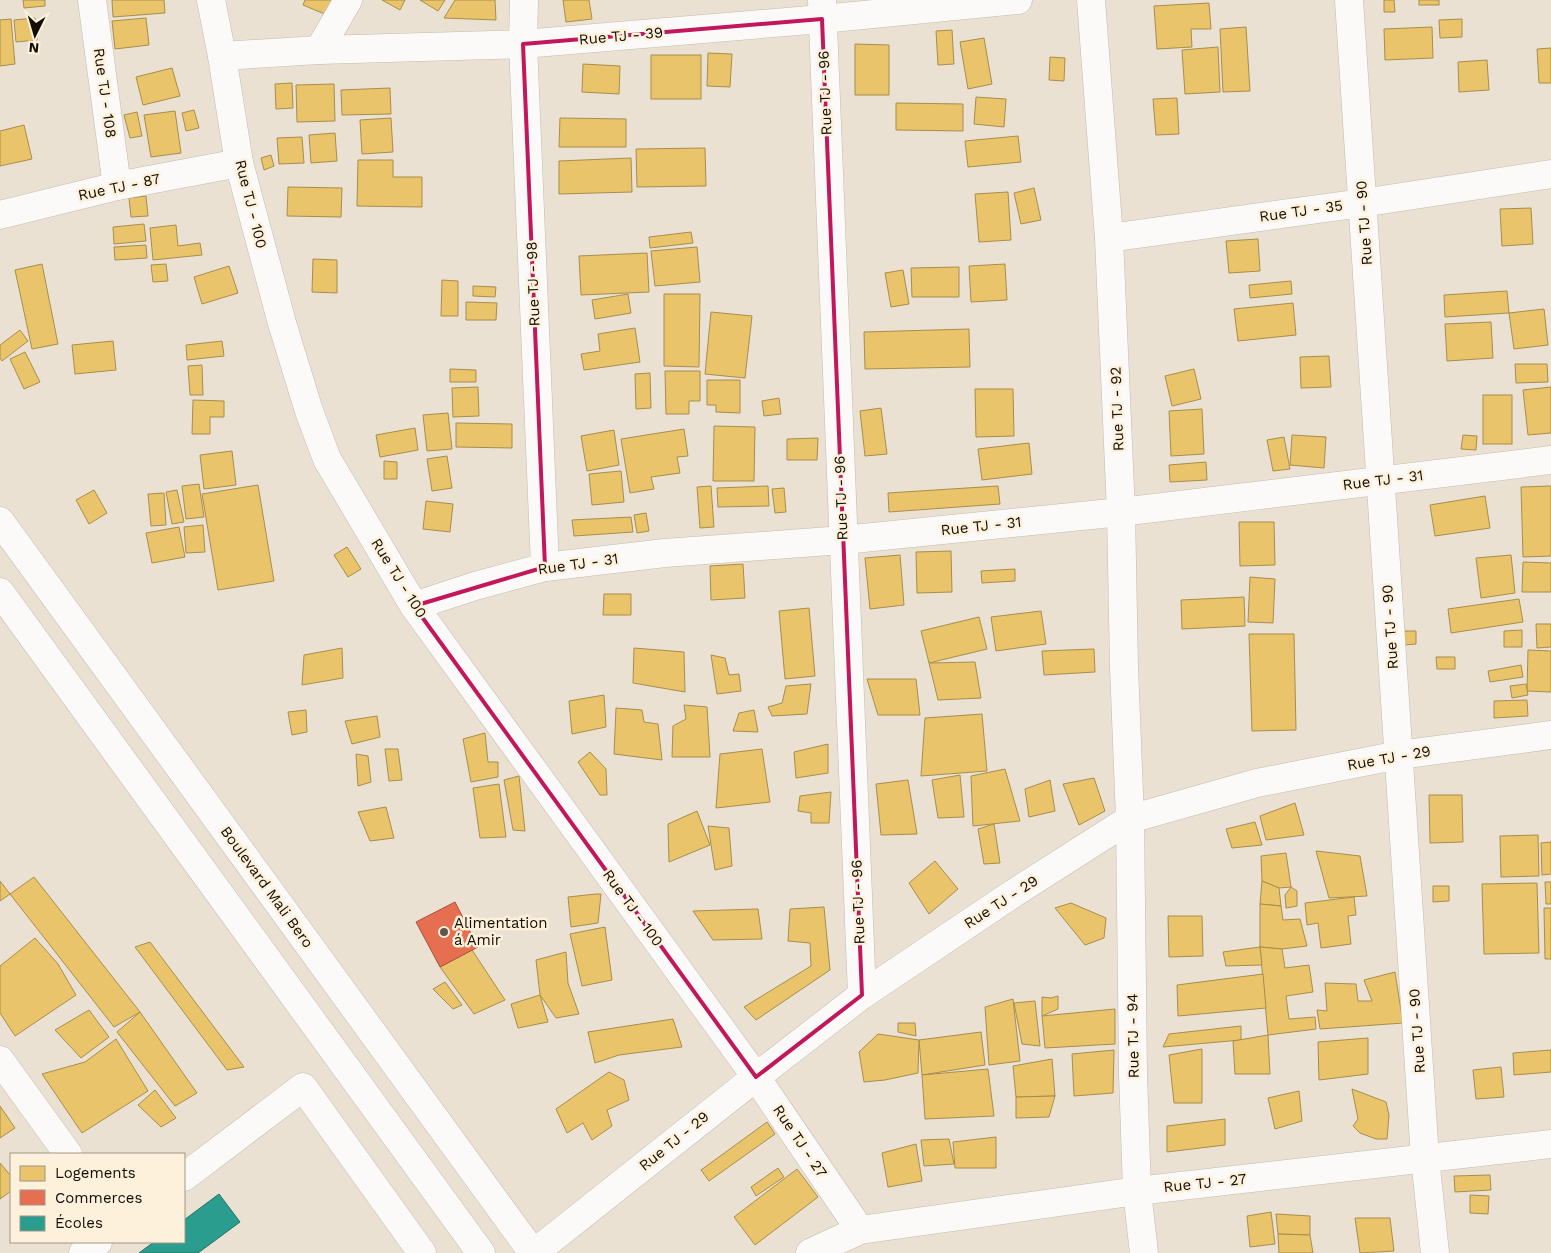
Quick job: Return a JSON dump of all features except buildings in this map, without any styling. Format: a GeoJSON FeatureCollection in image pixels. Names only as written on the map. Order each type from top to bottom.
{"type":"FeatureCollection","features":[{"type":"Feature","properties":{"kind":"street","name":"Rue TJ - 108"},"geometry":{"type":"LineString","coordinates":[[92,0],[117,186]]}},
{"type":"Feature","properties":{"kind":"street","name":"Rue TJ - 100"},"geometry":{"type":"LineString","coordinates":[[211,0],[239,163],[282,323],[309,411],[327,459],[414,606],[756,1076]]}},
{"type":"Feature","properties":{"kind":"street"},"geometry":{"type":"LineString","coordinates":[[319,50],[348,0]]}},
{"type":"Feature","properties":{"kind":"street","name":"Rue TJ - 98"},"geometry":{"type":"LineString","coordinates":[[524,0],[523,44],[545,567]]}},
{"type":"Feature","properties":{"kind":"street","name":"Rue TJ - 39"},"geometry":{"type":"LineString","coordinates":[[222,56],[319,50],[523,44],[822,10],[1018,0]]}},
{"type":"Feature","properties":{"kind":"street","name":"Rue TJ - 92"},"geometry":{"type":"LineString","coordinates":[[1091,0],[1109,238],[1121,512],[1124,667],[1130,819]]}},
{"type":"Feature","properties":{"kind":"street","name":"Rue TJ - 90"},"geometry":{"type":"LineString","coordinates":[[1349,0],[1425,1158],[1435,1253]]}},
{"type":"Feature","properties":{"kind":"street","name":"Rue TJ - 96"},"geometry":{"type":"LineString","coordinates":[[822,10],[862,995]]}},
{"type":"Feature","properties":{"kind":"street","name":"Rue TJ - 87"},"geometry":{"type":"LineString","coordinates":[[0,215],[117,186],[239,163]]}},
{"type":"Feature","properties":{"kind":"street","name":"Rue TJ - 35"},"geometry":{"type":"LineString","coordinates":[[1109,238],[1362,203],[1551,174]]}},
{"type":"Feature","properties":{"kind":"street","name":"Rue TJ - 31"},"geometry":{"type":"LineString","coordinates":[[414,606],[475,586],[545,567],[665,553],[843,540],[1121,512],[1551,460]]}},
{"type":"Feature","properties":{"kind":"street","name":"Boulevard Mali Bero"},"geometry":{"type":"LineString","coordinates":[[0,521],[534,1253]]}},
{"type":"Feature","properties":{"kind":"street"},"geometry":{"type":"LineString","coordinates":[[0,592],[481,1253]]}},
{"type":"Feature","properties":{"kind":"street","name":"Rue TJ - 29"},"geometry":{"type":"LineString","coordinates":[[534,1253],[756,1076],[862,995],[1014,893],[1130,819],[1256,783],[1399,755],[1551,735]]}},
{"type":"Feature","properties":{"kind":"street","name":"Rue TJ - 94"},"geometry":{"type":"LineString","coordinates":[[1130,819],[1133,1074],[1137,1191],[1144,1253]]}},
{"type":"Feature","properties":{"kind":"street"},"geometry":{"type":"LineString","coordinates":[[0,1060],[67,1153]]}},
{"type":"Feature","properties":{"kind":"street","name":"Rue TJ - 27"},"geometry":{"type":"LineString","coordinates":[[756,1076],[860,1230]]}},
{"type":"Feature","properties":{"kind":"street"},"geometry":{"type":"LineString","coordinates":[[185,1176],[303,1087],[422,1253]]}},
{"type":"Feature","properties":{"kind":"street","name":"Rue TJ - 27"},"geometry":{"type":"LineString","coordinates":[[810,1253],[860,1230],[1137,1191],[1551,1144]]}},
{"type":"Feature","properties":{"kind":"street"},"geometry":{"type":"LineString","coordinates":[[83,1253],[97,1243]]}},
{"type":"Feature","properties":{"kind":"highlighted area"},"geometry":{"type":"Polygon","coordinates":[[[822,19],[862,995],[756,1077],[414,606],[545,567],[523,44],[822,19]]]}},
{"type":"Feature","properties":{"kind":"place","name":"Alimentation á Amir"},"geometry":{"type":"Point","coordinates":[444,932]}}]}
